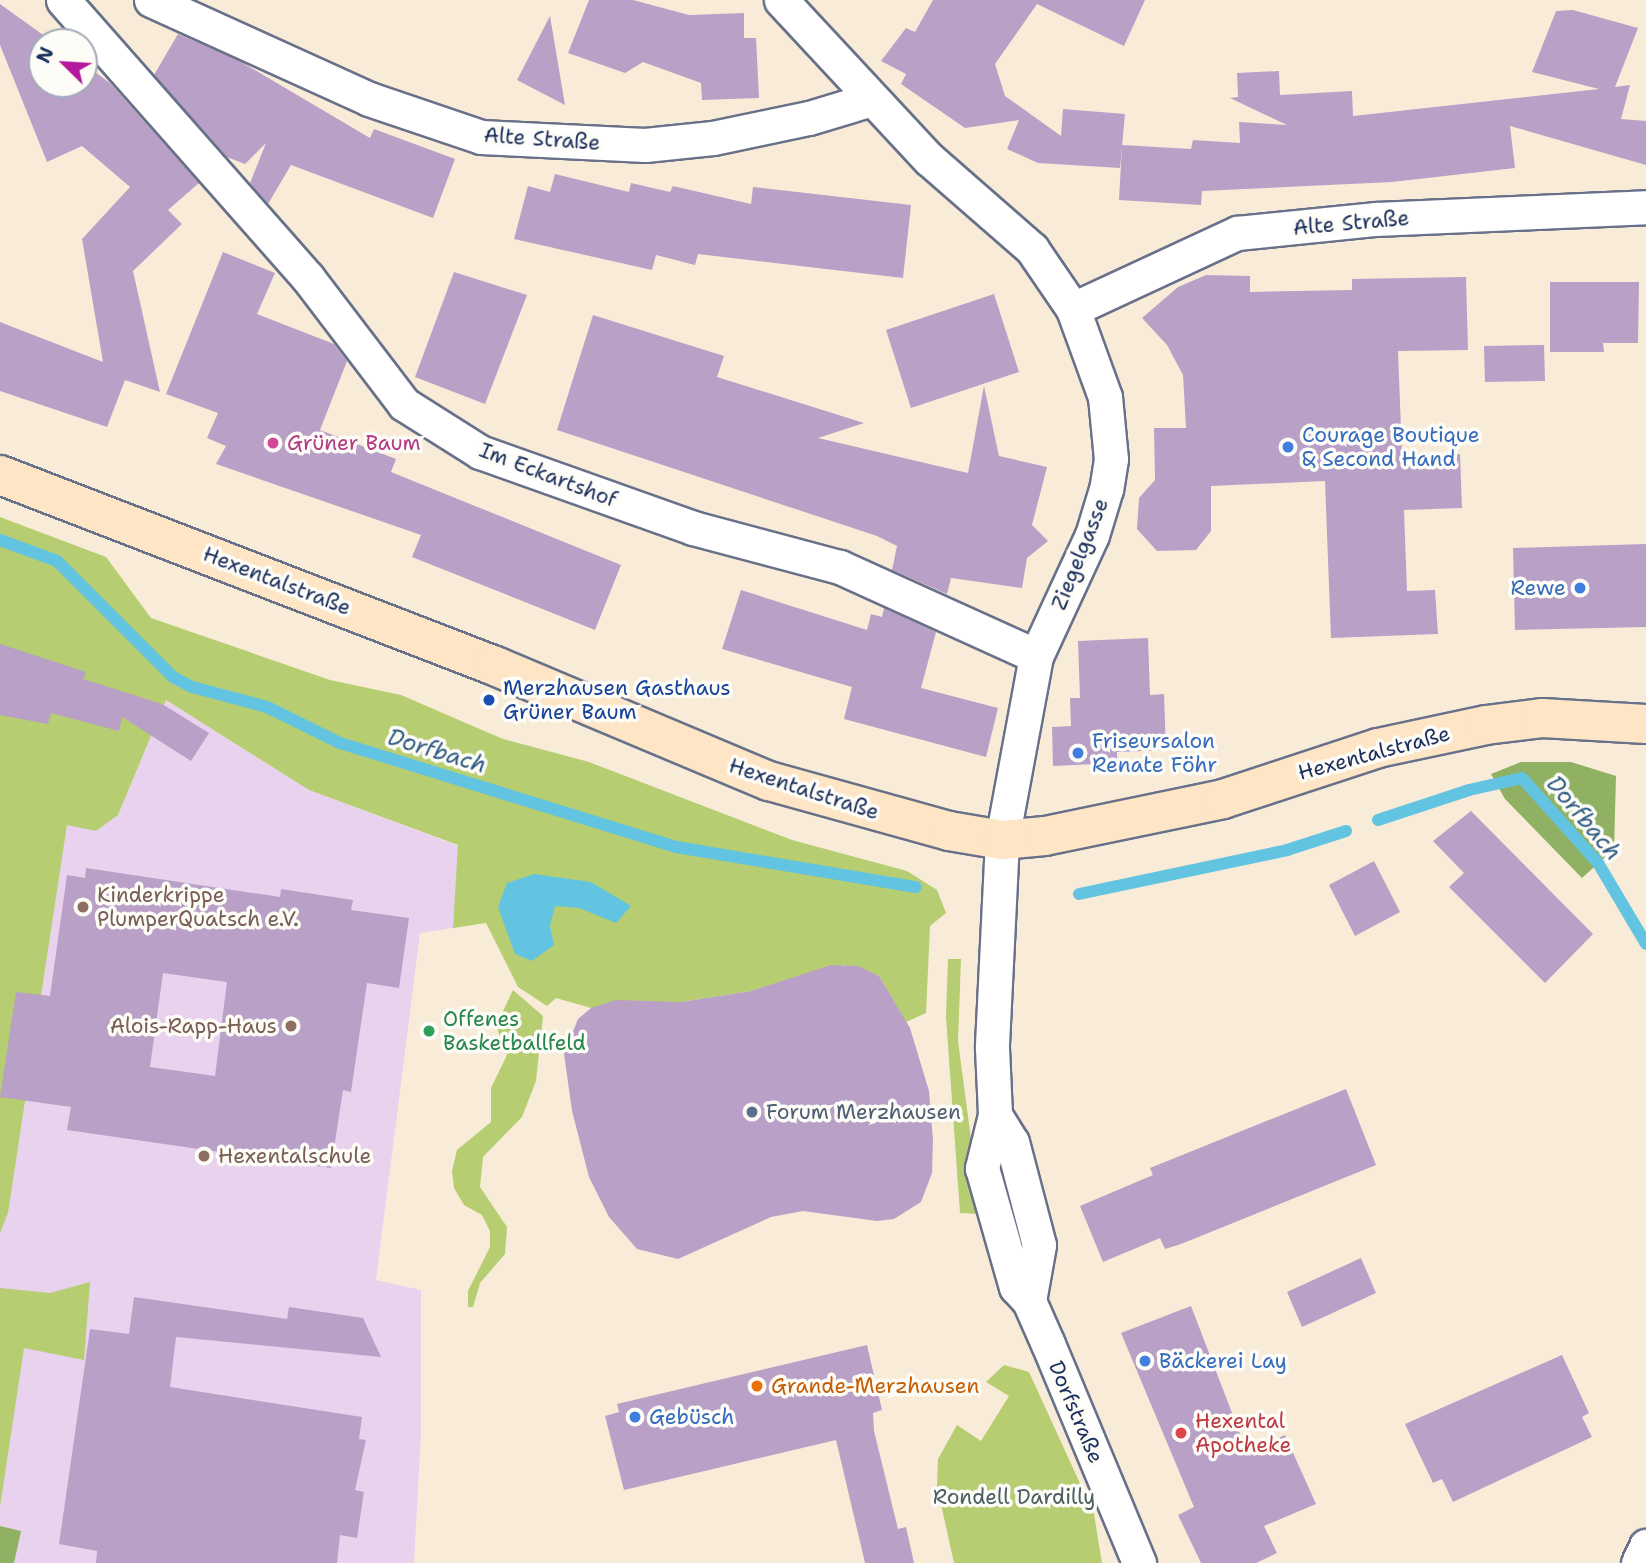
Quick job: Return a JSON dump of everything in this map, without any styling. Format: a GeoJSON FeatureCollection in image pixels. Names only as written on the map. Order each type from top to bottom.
{"type":"FeatureCollection","features":[{"type":"Feature","properties":{"kind":"main road","name":"Hexentalstraße"},"geometry":{"type":"LineString","coordinates":[[0,475],[495,666],[769,781],[936,828],[1002,840],[1045,836],[1223,799],[1378,748],[1473,727],[1542,718],[1646,724]]}},
{"type":"Feature","properties":{"kind":"street","name":"Im Eckartshof"},"geometry":{"type":"LineString","coordinates":[[63,0],[308,278],[404,404],[480,452],[693,528],[840,567],[1036,656]]}},
{"type":"Feature","properties":{"kind":"street","name":"Alte Straße"},"geometry":{"type":"LineString","coordinates":[[151,0],[369,99],[481,136],[645,145],[713,138],[809,118],[872,99]]}},
{"type":"Feature","properties":{"kind":"street"},"geometry":{"type":"LineString","coordinates":[[781,0],[872,99]]}},
{"type":"Feature","properties":{"kind":"street","name":"Ziegelgasse"},"geometry":{"type":"LineString","coordinates":[[872,99],[929,159],[1032,249],[1073,309],[1100,379],[1111,459],[1092,534],[1036,656],[1021,758],[1002,840]]}},
{"type":"Feature","properties":{"kind":"street","name":"Alte Straße"},"geometry":{"type":"LineString","coordinates":[[1073,309],[1237,233],[1376,219],[1646,207]]}},
{"type":"Feature","properties":{"kind":"street","name":"Dorfstraße"},"geometry":{"type":"LineString","coordinates":[[1002,840],[992,1048],[995,1115],[982,1168],[1016,1287],[1028,1301],[1139,1563]]}},
{"type":"Feature","properties":{"kind":"street"},"geometry":{"type":"LineString","coordinates":[[1638,1563],[1646,1546]]}},
{"type":"Feature","properties":{"kind":"shaded area","name":"Hexentalschule"},"geometry":{"type":"Polygon","coordinates":[[[166,700],[309,790],[459,846],[453,928],[420,933],[376,1280],[421,1290],[421,1433],[414,1563],[14,1563],[20,1531],[0,1526],[0,1233],[8,1212],[67,824],[118,815],[166,700]]]}},
{"type":"Feature","properties":{"kind":"green space"},"geometry":{"type":"Polygon","coordinates":[[[0,517],[106,557],[151,618],[330,680],[401,695],[503,739],[589,762],[792,840],[907,871],[937,890],[946,913],[930,926],[926,1013],[906,1022],[879,976],[843,965],[751,991],[681,1002],[591,1008],[556,998],[547,1006],[518,987],[486,923],[453,928],[458,845],[309,790],[166,700],[118,815],[96,831],[67,825],[8,1213],[0,1233],[0,517]]]}},
{"type":"Feature","properties":{"kind":"green space"},"geometry":{"type":"Polygon","coordinates":[[[1521,762],[1571,762],[1616,776],[1614,849],[1582,878],[1505,799],[1491,774],[1521,762]]]}},
{"type":"Feature","properties":{"kind":"green space"},"geometry":{"type":"Polygon","coordinates":[[[948,959],[961,959],[958,1041],[981,1214],[960,1213],[946,1017],[948,959]]]}},
{"type":"Feature","properties":{"kind":"green space"},"geometry":{"type":"Polygon","coordinates":[[[513,990],[543,1016],[536,1081],[522,1117],[483,1157],[480,1187],[507,1227],[505,1254],[480,1283],[473,1307],[468,1307],[468,1291],[490,1247],[490,1231],[482,1215],[464,1205],[454,1188],[452,1171],[457,1150],[491,1122],[491,1088],[507,1055],[496,1026],[513,990]]]}},
{"type":"Feature","properties":{"kind":"green space"},"geometry":{"type":"Polygon","coordinates":[[[90,1282],[84,1360],[24,1348],[0,1507],[0,1288],[50,1293],[90,1282]]]}},
{"type":"Feature","properties":{"kind":"green space","name":"Rondell Dardilly"},"geometry":{"type":"Polygon","coordinates":[[[1004,1365],[1029,1372],[1094,1514],[1102,1563],[954,1563],[937,1486],[938,1459],[957,1425],[981,1441],[1009,1396],[986,1382],[1004,1365]]]}},
{"type":"Feature","properties":{"kind":"green space"},"geometry":{"type":"Polygon","coordinates":[[[0,1526],[21,1531],[14,1563],[0,1563],[0,1526]]]}},
{"type":"Feature","properties":{"kind":"water"},"geometry":{"type":"Polygon","coordinates":[[[534,874],[591,882],[631,906],[616,923],[579,908],[555,906],[550,926],[554,945],[532,961],[515,954],[498,907],[507,883],[534,874]]]}},
{"type":"Feature","properties":{"kind":"building"},"geometry":{"type":"Polygon","coordinates":[[[589,0],[633,0],[689,15],[744,13],[744,38],[756,38],[759,98],[702,100],[701,83],[643,62],[625,73],[568,53],[589,0]]]}},
{"type":"Feature","properties":{"kind":"building"},"geometry":{"type":"Polygon","coordinates":[[[933,0],[1145,0],[1124,46],[1037,4],[995,64],[1005,96],[1061,136],[1063,109],[1125,114],[1120,168],[1038,163],[1007,149],[1019,120],[965,128],[901,84],[906,74],[881,61],[906,28],[915,32],[933,0]]]}},
{"type":"Feature","properties":{"kind":"building"},"geometry":{"type":"Polygon","coordinates":[[[0,4],[33,28],[28,28],[28,98],[98,98],[98,74],[110,83],[199,183],[168,210],[182,224],[133,271],[160,392],[125,380],[107,427],[0,391],[0,322],[103,362],[82,239],[130,187],[82,146],[47,162],[0,45],[0,4]]]}},
{"type":"Feature","properties":{"kind":"building"},"geometry":{"type":"Polygon","coordinates":[[[1573,10],[1638,28],[1615,87],[1630,85],[1621,119],[1646,121],[1646,165],[1510,126],[1515,168],[1392,182],[1202,191],[1201,205],[1119,200],[1122,145],[1191,149],[1193,140],[1240,143],[1239,122],[1287,125],[1230,98],[1238,97],[1237,73],[1279,71],[1280,95],[1352,91],[1353,116],[1599,89],[1532,72],[1556,11],[1573,10]]]}},
{"type":"Feature","properties":{"kind":"building"},"geometry":{"type":"Polygon","coordinates":[[[550,16],[565,105],[517,80],[550,16]]]}},
{"type":"Feature","properties":{"kind":"building"},"geometry":{"type":"Polygon","coordinates":[[[178,34],[238,60],[370,138],[374,129],[455,159],[433,218],[291,165],[268,204],[250,183],[266,143],[245,164],[227,157],[154,75],[178,34]]]}},
{"type":"Feature","properties":{"kind":"building"},"geometry":{"type":"Polygon","coordinates":[[[555,174],[629,192],[631,183],[670,192],[673,186],[751,204],[753,187],[911,205],[903,278],[698,254],[695,265],[656,255],[652,270],[514,239],[528,186],[550,192],[555,174]]]}},
{"type":"Feature","properties":{"kind":"building"},"geometry":{"type":"Polygon","coordinates":[[[223,252],[275,273],[257,314],[334,344],[347,361],[320,430],[396,459],[391,472],[621,565],[595,630],[412,557],[421,535],[216,464],[226,446],[207,438],[218,413],[166,394],[223,252]]]}},
{"type":"Feature","properties":{"kind":"building"},"geometry":{"type":"Polygon","coordinates":[[[454,272],[527,295],[485,404],[415,377],[454,272]]]}},
{"type":"Feature","properties":{"kind":"building"},"geometry":{"type":"Polygon","coordinates":[[[1206,275],[1250,276],[1250,292],[1352,290],[1352,279],[1466,277],[1468,350],[1398,351],[1402,456],[1460,454],[1462,508],[1404,510],[1407,591],[1435,590],[1438,634],[1331,638],[1325,481],[1211,486],[1211,531],[1196,550],[1157,551],[1137,529],[1139,498],[1155,480],[1154,428],[1186,428],[1183,375],[1167,345],[1142,318],[1178,287],[1206,275]]]}},
{"type":"Feature","properties":{"kind":"building"},"geometry":{"type":"Polygon","coordinates":[[[1550,282],[1639,282],[1638,343],[1603,343],[1604,352],[1550,352],[1550,282]]]}},
{"type":"Feature","properties":{"kind":"building"},"geometry":{"type":"Polygon","coordinates":[[[994,294],[1019,372],[911,408],[886,330],[994,294]]]}},
{"type":"Feature","properties":{"kind":"building"},"geometry":{"type":"Polygon","coordinates":[[[593,315],[724,356],[717,377],[864,423],[818,438],[968,473],[984,386],[999,456],[1047,467],[1032,525],[1048,541],[1027,558],[1022,588],[951,578],[947,594],[892,570],[897,546],[877,536],[557,430],[593,315]]]}},
{"type":"Feature","properties":{"kind":"building"},"geometry":{"type":"Polygon","coordinates":[[[1544,345],[1545,381],[1485,382],[1484,346],[1544,345]]]}},
{"type":"Feature","properties":{"kind":"building","name":"Rewe"},"geometry":{"type":"Polygon","coordinates":[[[1646,544],[1646,627],[1515,630],[1513,548],[1646,544]]]}},
{"type":"Feature","properties":{"kind":"building"},"geometry":{"type":"Polygon","coordinates":[[[741,590],[867,630],[871,614],[882,617],[884,608],[936,632],[921,688],[998,708],[986,757],[844,719],[852,687],[722,649],[741,590]]]}},
{"type":"Feature","properties":{"kind":"building"},"geometry":{"type":"Polygon","coordinates":[[[1148,638],[1150,695],[1164,694],[1166,750],[1117,752],[1117,763],[1053,766],[1052,727],[1071,726],[1070,698],[1080,698],[1078,641],[1148,638]]]}},
{"type":"Feature","properties":{"kind":"building"},"geometry":{"type":"Polygon","coordinates":[[[0,644],[86,672],[83,679],[162,704],[209,733],[191,761],[122,717],[119,731],[51,713],[48,724],[0,715],[0,644]]]}},
{"type":"Feature","properties":{"kind":"building"},"geometry":{"type":"Polygon","coordinates":[[[1471,811],[1593,934],[1545,983],[1449,887],[1464,873],[1433,841],[1471,811]]]}},
{"type":"Feature","properties":{"kind":"building"},"geometry":{"type":"Polygon","coordinates":[[[1374,861],[1400,912],[1355,936],[1329,885],[1374,861]]]}},
{"type":"Feature","properties":{"kind":"building","name":"Alois-Rapp-Haus"},"geometry":{"type":"Polygon","coordinates":[[[86,868],[280,897],[281,889],[353,900],[351,910],[409,918],[399,988],[367,983],[351,1092],[343,1090],[331,1168],[67,1130],[71,1107],[0,1097],[16,992],[50,996],[67,875],[85,878],[86,868]],[[163,973],[150,1067],[215,1076],[227,982],[163,973]]]}},
{"type":"Feature","properties":{"kind":"building","name":"Forum Merzhausen"},"geometry":{"type":"Polygon","coordinates":[[[831,965],[858,966],[879,976],[910,1028],[929,1091],[933,1140],[932,1173],[921,1202],[894,1219],[877,1221],[803,1211],[771,1217],[678,1259],[637,1249],[609,1217],[589,1177],[572,1111],[564,1054],[578,1019],[591,1008],[616,1000],[681,1002],[751,991],[831,965]]]}},
{"type":"Feature","properties":{"kind":"building"},"geometry":{"type":"Polygon","coordinates":[[[1346,1089],[1376,1165],[1181,1244],[1165,1249],[1160,1238],[1103,1262],[1080,1206],[1153,1175],[1150,1168],[1346,1089]]]}},
{"type":"Feature","properties":{"kind":"building"},"geometry":{"type":"Polygon","coordinates":[[[1361,1258],[1376,1293],[1302,1327],[1287,1292],[1361,1258]]]}},
{"type":"Feature","properties":{"kind":"building"},"geometry":{"type":"Polygon","coordinates":[[[134,1297],[287,1319],[289,1307],[363,1318],[381,1357],[176,1337],[170,1387],[362,1417],[359,1439],[366,1440],[355,1490],[364,1492],[357,1538],[340,1535],[337,1563],[96,1563],[97,1551],[59,1544],[90,1329],[129,1334],[134,1297]]]}},
{"type":"Feature","properties":{"kind":"building"},"geometry":{"type":"Polygon","coordinates":[[[1191,1306],[1247,1452],[1285,1435],[1316,1504],[1264,1526],[1277,1553],[1256,1563],[1201,1563],[1178,1515],[1194,1507],[1121,1333],[1191,1306]]]}},
{"type":"Feature","properties":{"kind":"building"},"geometry":{"type":"Polygon","coordinates":[[[867,1345],[882,1410],[873,1413],[874,1431],[898,1529],[906,1527],[914,1563],[865,1563],[836,1440],[624,1490],[605,1416],[619,1412],[617,1404],[867,1345]]]}},
{"type":"Feature","properties":{"kind":"building"},"geometry":{"type":"Polygon","coordinates":[[[1562,1355],[1589,1413],[1582,1417],[1592,1437],[1453,1502],[1442,1479],[1433,1483],[1405,1424],[1562,1355]]]}},
{"type":"Feature","properties":{"kind":"waterway","name":"Dorfbach"},"geometry":{"type":"LineString","coordinates":[[0,540],[57,561],[173,677],[192,687],[267,707],[340,743],[676,847],[916,887]]}},
{"type":"Feature","properties":{"kind":"waterway","name":"Dorfbach"},"geometry":{"type":"LineString","coordinates":[[1378,820],[1469,790],[1522,778],[1598,863],[1646,944]]}},
{"type":"Feature","properties":{"kind":"waterway","name":"Dorfbach"},"geometry":{"type":"LineString","coordinates":[[1079,894],[1287,850],[1346,831]]}},
{"type":"Feature","properties":{"kind":"place","name":"Grüner Baum"},"geometry":{"type":"Point","coordinates":[273,443]}},
{"type":"Feature","properties":{"kind":"place","name":"Courage Boutique & Second Hand"},"geometry":{"type":"Point","coordinates":[1288,447]}},
{"type":"Feature","properties":{"kind":"place","name":"Rewe"},"geometry":{"type":"Point","coordinates":[1580,588]}},
{"type":"Feature","properties":{"kind":"place","name":"Merzhausen Gasthaus Grüner Baum"},"geometry":{"type":"Point","coordinates":[489,700]}},
{"type":"Feature","properties":{"kind":"place","name":"Friseursalon Renate Föhr"},"geometry":{"type":"Point","coordinates":[1078,753]}},
{"type":"Feature","properties":{"kind":"place","name":"Kinderkrippe PlumperQuatsch e.V."},"geometry":{"type":"Point","coordinates":[83,907]}},
{"type":"Feature","properties":{"kind":"place","name":"Alois-Rapp-Haus"},"geometry":{"type":"Point","coordinates":[291,1026]}},
{"type":"Feature","properties":{"kind":"place","name":"Offenes Basketballfeld"},"geometry":{"type":"Point","coordinates":[429,1031]}},
{"type":"Feature","properties":{"kind":"place","name":"Forum Merzhausen"},"geometry":{"type":"Point","coordinates":[752,1112]}},
{"type":"Feature","properties":{"kind":"place","name":"Hexentalschule"},"geometry":{"type":"Point","coordinates":[204,1156]}},
{"type":"Feature","properties":{"kind":"place","name":"Bäckerei Lay"},"geometry":{"type":"Point","coordinates":[1145,1361]}},
{"type":"Feature","properties":{"kind":"place","name":"Grande-Merzhausen"},"geometry":{"type":"Point","coordinates":[757,1386]}},
{"type":"Feature","properties":{"kind":"place","name":"Gebüsch"},"geometry":{"type":"Point","coordinates":[635,1417]}},
{"type":"Feature","properties":{"kind":"place","name":"Hexental Apotheke"},"geometry":{"type":"Point","coordinates":[1181,1433]}}]}
